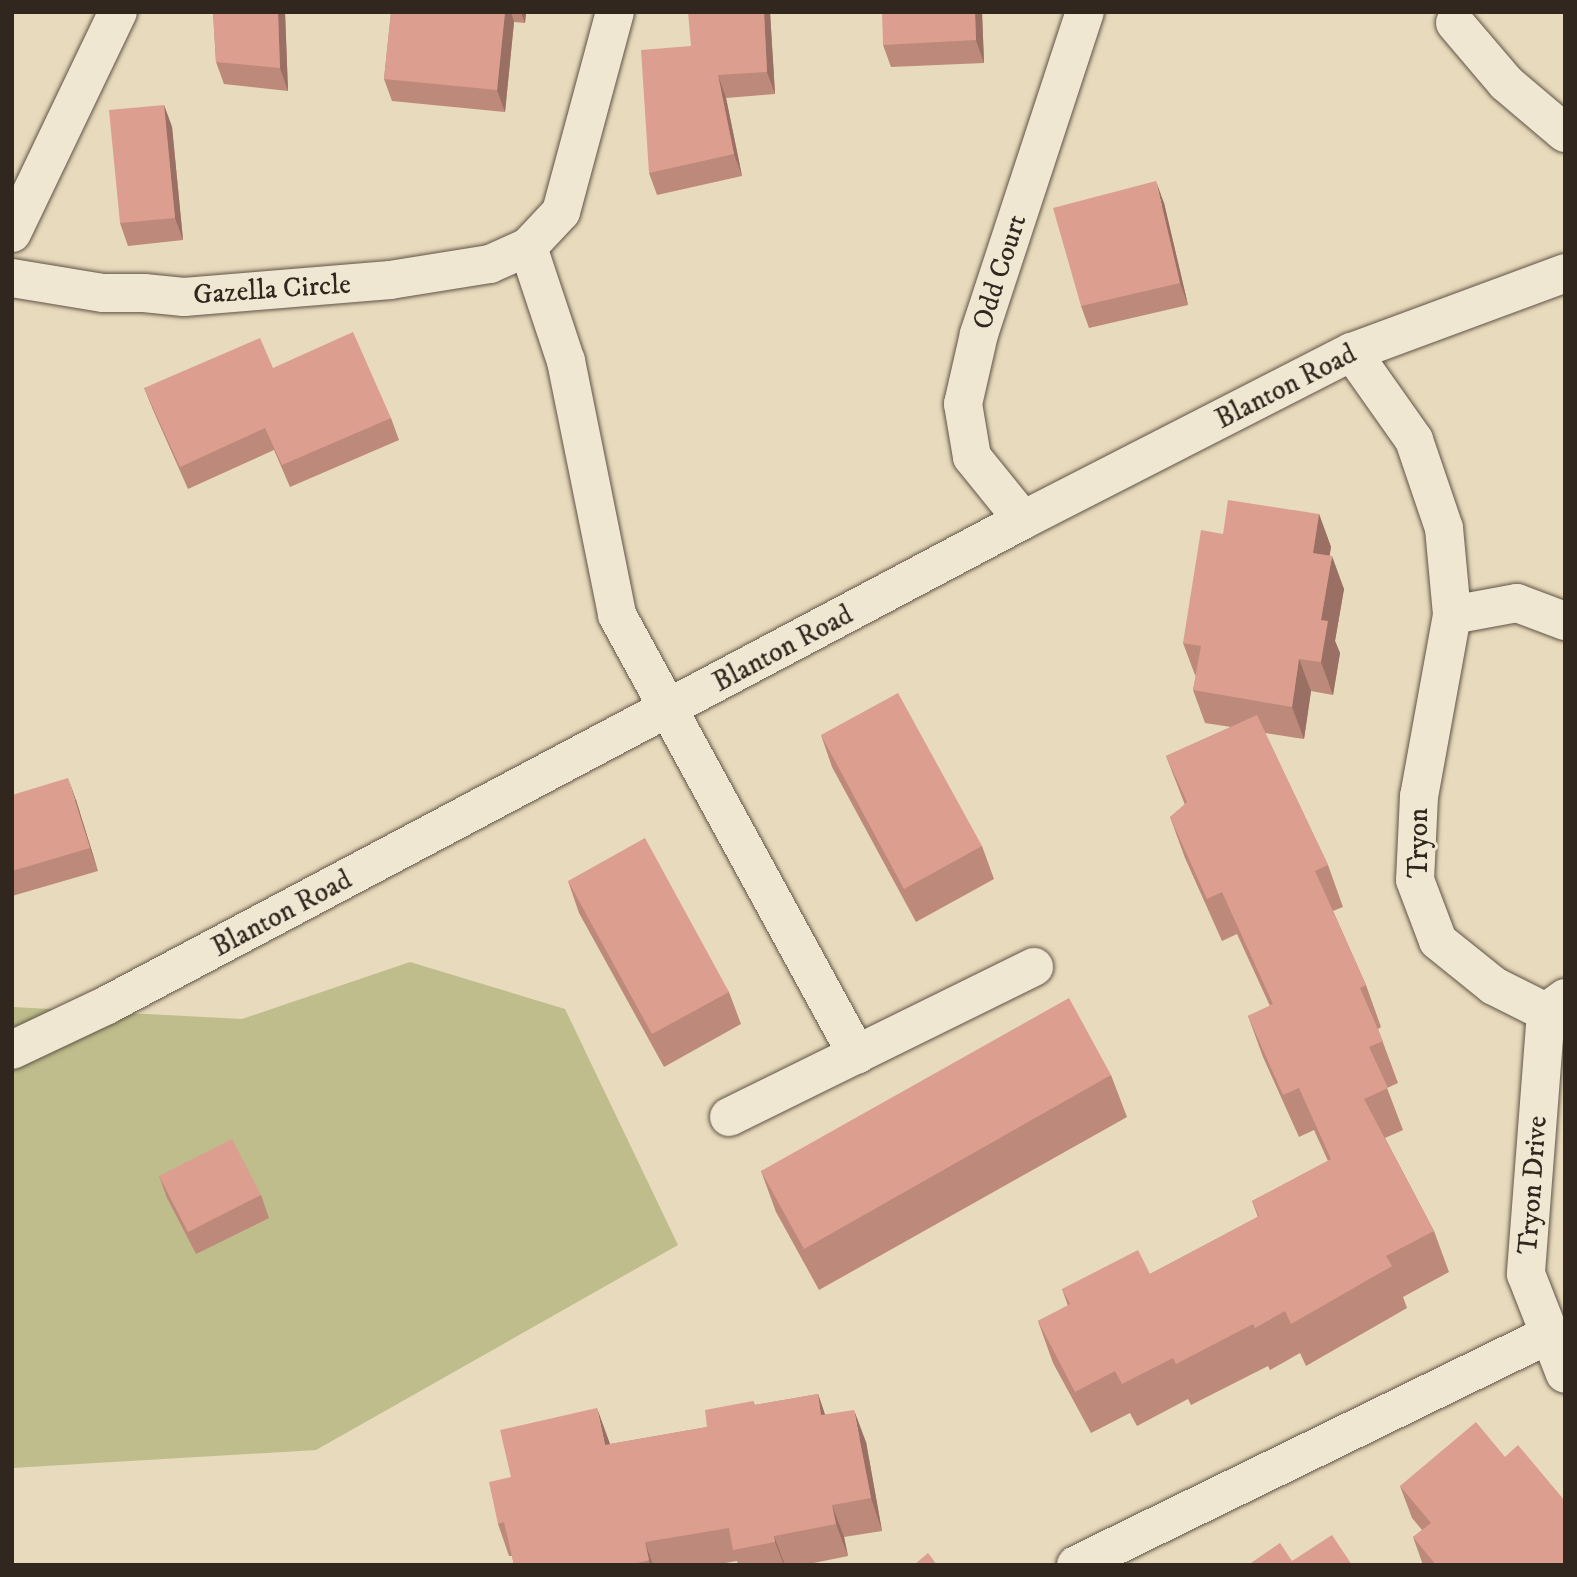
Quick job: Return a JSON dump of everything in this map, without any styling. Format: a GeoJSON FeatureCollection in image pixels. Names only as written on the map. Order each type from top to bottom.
{"type":"FeatureCollection","features":[{"type":"Feature","properties":{"kind":"street"},"geometry":{"type":"LineString","coordinates":[[12,233],[118,12]]}},
{"type":"Feature","properties":{"kind":"street","name":"Gazella Circle"},"geometry":{"type":"LineString","coordinates":[[12,278],[103,293],[184,297],[390,280],[491,264],[528,247],[561,212],[615,12]]}},
{"type":"Feature","properties":{"kind":"street","name":"Odd Court"},"geometry":{"type":"LineString","coordinates":[[1023,520],[972,457],[963,404],[979,334],[1085,12]]}},
{"type":"Feature","properties":{"kind":"street"},"geometry":{"type":"LineString","coordinates":[[1449,16],[1506,83],[1565,133]]}},
{"type":"Feature","properties":{"kind":"street"},"geometry":{"type":"LineString","coordinates":[[528,247],[566,361],[617,615],[857,1055]]}},
{"type":"Feature","properties":{"kind":"street","name":"Blanton Road"},"geometry":{"type":"LineString","coordinates":[[12,1050],[107,1005],[667,711],[1023,520],[1352,352],[1565,273]]}},
{"type":"Feature","properties":{"kind":"street"},"geometry":{"type":"LineString","coordinates":[[1352,352],[1414,440],[1444,528],[1452,615],[1517,603],[1565,621]]}},
{"type":"Feature","properties":{"kind":"street","name":"Tryon"},"geometry":{"type":"LineString","coordinates":[[1452,615],[1419,796],[1415,880],[1438,941],[1494,986],[1555,1005]]}},
{"type":"Feature","properties":{"kind":"street"},"geometry":{"type":"LineString","coordinates":[[729,1117],[1034,967]]}},
{"type":"Feature","properties":{"kind":"street","name":"Tryon Drive"},"geometry":{"type":"LineString","coordinates":[[1555,1005],[1526,1274],[1565,1374]]}},
{"type":"Feature","properties":{"kind":"street"},"geometry":{"type":"LineString","coordinates":[[1076,1565],[1548,1335]]}},
{"type":"Feature","properties":{"kind":"shaded area"},"geometry":{"type":"Polygon","coordinates":[[[410,962],[565,1009],[678,1245],[316,1450],[12,1468],[12,1007],[242,1019],[410,962]]]}},
{"type":"Feature","properties":{"kind":"building"},"geometry":{"type":"Polygon","coordinates":[[[213,12],[278,12],[280,68],[216,62],[213,12]]]}},
{"type":"Feature","properties":{"kind":"building"},"geometry":{"type":"Polygon","coordinates":[[[391,12],[505,12],[497,90],[384,79],[391,12]]]}},
{"type":"Feature","properties":{"kind":"building"},"geometry":{"type":"Polygon","coordinates":[[[688,12],[764,12],[767,72],[718,75],[734,154],[649,173],[641,50],[691,46],[688,12]]]}},
{"type":"Feature","properties":{"kind":"building"},"geometry":{"type":"Polygon","coordinates":[[[882,12],[975,12],[976,40],[883,45],[882,12]]]}},
{"type":"Feature","properties":{"kind":"building"},"geometry":{"type":"Polygon","coordinates":[[[164,105],[175,218],[120,223],[109,110],[164,105]]]}},
{"type":"Feature","properties":{"kind":"building"},"geometry":{"type":"Polygon","coordinates":[[[1156,181],[1180,283],[1081,306],[1053,208],[1156,181]]]}},
{"type":"Feature","properties":{"kind":"building"},"geometry":{"type":"Polygon","coordinates":[[[353,332],[391,418],[282,465],[265,428],[180,467],[144,388],[260,338],[273,368],[353,332]]]}},
{"type":"Feature","properties":{"kind":"building"},"geometry":{"type":"Polygon","coordinates":[[[1228,500],[1319,514],[1313,553],[1332,556],[1321,620],[1328,621],[1321,662],[1299,659],[1292,707],[1193,690],[1201,646],[1183,643],[1201,530],[1223,534],[1228,500]]]}},
{"type":"Feature","properties":{"kind":"building"},"geometry":{"type":"Polygon","coordinates":[[[898,693],[982,846],[904,889],[821,735],[898,693]]]}},
{"type":"Feature","properties":{"kind":"building"},"geometry":{"type":"Polygon","coordinates":[[[1257,715],[1328,865],[1315,871],[1366,985],[1360,988],[1383,1041],[1369,1047],[1388,1088],[1364,1099],[1434,1231],[1386,1256],[1392,1266],[1291,1324],[1285,1311],[1255,1328],[1253,1324],[1176,1364],[1173,1358],[1122,1384],[1115,1371],[1075,1392],[1038,1321],[1070,1304],[1062,1289],[1138,1250],[1150,1274],[1259,1216],[1252,1201],[1331,1159],[1299,1088],[1283,1095],[1248,1016],[1273,1004],[1222,892],[1207,899],[1170,817],[1187,802],[1166,756],[1257,715]]]}},
{"type":"Feature","properties":{"kind":"building"},"geometry":{"type":"Polygon","coordinates":[[[68,778],[90,848],[12,871],[12,795],[68,778]]]}},
{"type":"Feature","properties":{"kind":"building"},"geometry":{"type":"Polygon","coordinates":[[[645,838],[729,992],[652,1034],[568,881],[645,838]]]}},
{"type":"Feature","properties":{"kind":"building"},"geometry":{"type":"Polygon","coordinates":[[[1069,998],[1111,1075],[804,1249],[761,1171],[1069,998]]]}},
{"type":"Feature","properties":{"kind":"building"},"geometry":{"type":"Polygon","coordinates":[[[232,1139],[261,1195],[188,1232],[159,1176],[232,1139]]]}},
{"type":"Feature","properties":{"kind":"building"},"geometry":{"type":"Polygon","coordinates":[[[818,1394],[821,1415],[854,1410],[871,1498],[832,1505],[836,1524],[774,1536],[775,1542],[733,1550],[729,1528],[645,1542],[649,1560],[629,1565],[514,1565],[504,1522],[498,1524],[489,1482],[511,1477],[500,1430],[597,1408],[605,1445],[707,1427],[705,1410],[753,1401],[754,1405],[818,1394]]]}},
{"type":"Feature","properties":{"kind":"building"},"geometry":{"type":"Polygon","coordinates":[[[1476,1422],[1505,1457],[1518,1445],[1565,1501],[1565,1565],[1436,1565],[1413,1537],[1431,1523],[1400,1486],[1476,1422]]]}},
{"type":"Feature","properties":{"kind":"building"},"geometry":{"type":"Polygon","coordinates":[[[1332,1535],[1352,1565],[1248,1565],[1280,1543],[1292,1561],[1332,1535]]]}},
{"type":"Feature","properties":{"kind":"building"},"geometry":{"type":"Polygon","coordinates":[[[928,1553],[937,1565],[914,1565],[928,1553]]]}}]}
